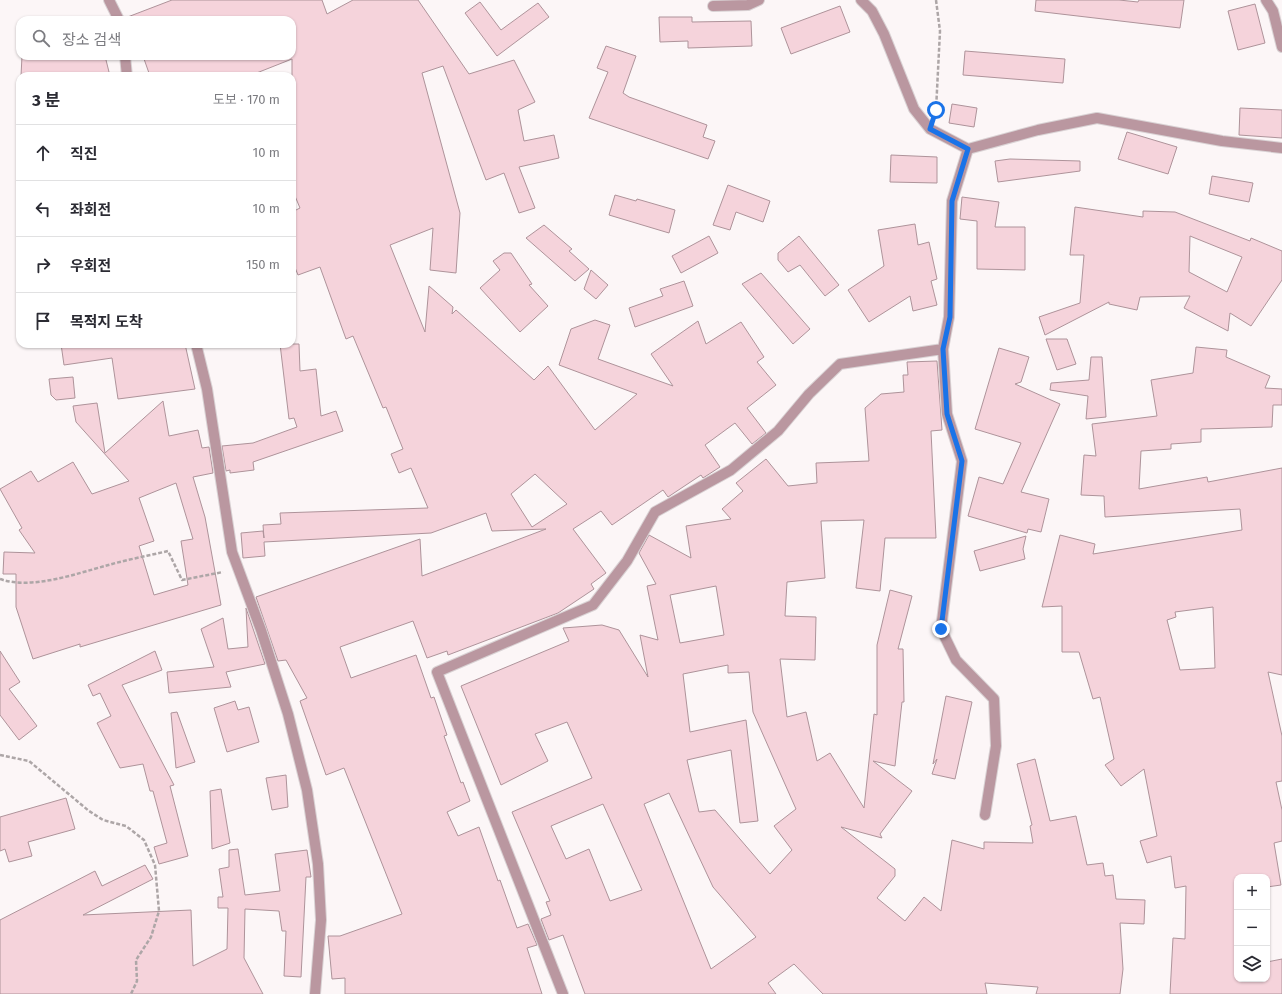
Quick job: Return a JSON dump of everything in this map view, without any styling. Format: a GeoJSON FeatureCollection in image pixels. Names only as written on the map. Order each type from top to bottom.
{"type":"FeatureCollection","features":[{"type":"Feature","properties":{"kind":"street"},"geometry":{"type":"LineString","coordinates":[[109,0],[117,16]]}},
{"type":"Feature","properties":{"kind":"street"},"geometry":{"type":"LineString","coordinates":[[713,6],[748,5],[760,0]]}},
{"type":"Feature","properties":{"kind":"street"},"geometry":{"type":"LineString","coordinates":[[861,0],[872,11],[884,34],[914,109],[930,129],[968,149],[1038,130],[1097,118],[1222,142],[1282,148]]}},
{"type":"Feature","properties":{"kind":"street"},"geometry":{"type":"LineString","coordinates":[[1266,0],[1273,11],[1282,47]]}},
{"type":"Feature","properties":{"kind":"street"},"geometry":{"type":"LineString","coordinates":[[125,60],[127,72]]}},
{"type":"Feature","properties":{"kind":"street"},"geometry":{"type":"LineString","coordinates":[[968,149],[952,201],[950,317],[943,349],[947,414],[962,461],[941,629],[956,660],[994,699],[996,746],[985,815]]}},
{"type":"Feature","properties":{"kind":"street"},"geometry":{"type":"LineString","coordinates":[[197,348],[207,389],[232,552],[261,630],[288,714],[307,790],[318,864],[321,920],[315,994]]}},
{"type":"Feature","properties":{"kind":"street"},"geometry":{"type":"LineString","coordinates":[[563,994],[437,672],[593,605],[626,561],[655,512],[731,470],[778,432],[809,394],[840,364],[943,349]]}},
{"type":"Feature","properties":{"kind":"path"},"geometry":{"type":"LineString","coordinates":[[930,129],[936,110],[940,31],[936,0]]}},
{"type":"Feature","properties":{"kind":"path"},"geometry":{"type":"LineString","coordinates":[[0,579],[8,582],[57,580],[106,565],[168,551],[182,580],[238,569]]}},
{"type":"Feature","properties":{"kind":"path"},"geometry":{"type":"LineString","coordinates":[[0,755],[29,761],[89,812],[103,820],[126,826],[144,840],[155,865],[159,911],[151,937],[136,960],[137,981],[131,994]]}},
{"type":"Feature","properties":{"kind":"building"},"geometry":{"type":"Polygon","coordinates":[[[172,0],[322,0],[327,14],[353,0],[418,0],[469,74],[514,60],[535,102],[518,110],[524,141],[554,135],[559,158],[519,167],[535,208],[519,213],[504,173],[486,180],[443,66],[422,73],[460,213],[456,273],[430,270],[433,228],[390,245],[425,332],[429,286],[453,307],[452,314],[456,310],[534,380],[548,366],[595,430],[637,394],[559,365],[571,329],[595,320],[610,325],[598,359],[673,386],[651,354],[698,321],[706,344],[741,322],[764,357],[757,362],[776,385],[747,408],[766,433],[752,444],[735,423],[705,445],[720,467],[703,478],[701,475],[668,497],[663,490],[612,525],[601,511],[573,529],[606,573],[591,584],[594,589],[558,613],[448,655],[447,651],[427,658],[413,621],[340,647],[351,678],[416,655],[431,698],[434,697],[447,735],[444,736],[461,783],[463,782],[470,801],[447,812],[458,836],[479,827],[498,881],[500,880],[517,928],[528,924],[537,945],[527,948],[542,994],[345,994],[345,978],[332,979],[328,936],[340,936],[402,914],[344,768],[326,775],[300,701],[307,698],[286,660],[278,661],[256,597],[420,539],[422,576],[546,529],[492,531],[486,513],[431,533],[264,542],[265,556],[243,558],[241,533],[263,531],[264,538],[263,525],[281,524],[280,513],[428,508],[411,468],[399,473],[391,454],[403,449],[386,407],[383,408],[353,336],[346,339],[320,267],[298,275],[296,270],[296,210],[300,208],[296,198],[296,72],[292,72],[292,60],[296,60],[296,16],[130,16],[172,0]],[[535,474],[511,494],[532,527],[567,504],[535,474]]]}},
{"type":"Feature","properties":{"kind":"building"},"geometry":{"type":"Polygon","coordinates":[[[1036,0],[1119,0],[1138,2],[1139,0],[1184,0],[1180,28],[1035,11],[1036,0]]]}},
{"type":"Feature","properties":{"kind":"building"},"geometry":{"type":"Polygon","coordinates":[[[480,2],[501,30],[538,3],[549,17],[497,56],[465,13],[480,2]]]}},
{"type":"Feature","properties":{"kind":"building"},"geometry":{"type":"Polygon","coordinates":[[[1255,4],[1265,43],[1238,50],[1228,11],[1255,4]]]}},
{"type":"Feature","properties":{"kind":"building"},"geometry":{"type":"Polygon","coordinates":[[[840,6],[850,32],[791,54],[781,28],[840,6]]]}},
{"type":"Feature","properties":{"kind":"building"},"geometry":{"type":"Polygon","coordinates":[[[659,17],[692,17],[692,22],[751,21],[752,46],[688,48],[688,41],[660,42],[659,17]]]}},
{"type":"Feature","properties":{"kind":"building"},"geometry":{"type":"Polygon","coordinates":[[[606,46],[636,56],[623,93],[629,97],[707,125],[703,137],[715,141],[708,159],[589,118],[608,72],[597,68],[606,46]]]}},
{"type":"Feature","properties":{"kind":"building"},"geometry":{"type":"Polygon","coordinates":[[[965,51],[1065,59],[1063,83],[963,75],[965,51]]]}},
{"type":"Feature","properties":{"kind":"building"},"geometry":{"type":"Polygon","coordinates":[[[22,60],[106,60],[109,72],[21,72],[22,60]]]}},
{"type":"Feature","properties":{"kind":"building"},"geometry":{"type":"Polygon","coordinates":[[[144,60],[289,60],[259,72],[149,72],[144,60]]]}},
{"type":"Feature","properties":{"kind":"building"},"geometry":{"type":"Polygon","coordinates":[[[952,104],[977,108],[974,127],[949,123],[952,104]]]}},
{"type":"Feature","properties":{"kind":"building"},"geometry":{"type":"Polygon","coordinates":[[[1240,108],[1282,110],[1282,138],[1239,135],[1240,108]]]}},
{"type":"Feature","properties":{"kind":"building"},"geometry":{"type":"Polygon","coordinates":[[[1127,132],[1177,147],[1168,174],[1118,159],[1127,132]]]}},
{"type":"Feature","properties":{"kind":"building"},"geometry":{"type":"Polygon","coordinates":[[[891,155],[937,157],[937,183],[890,182],[891,155]]]}},
{"type":"Feature","properties":{"kind":"building"},"geometry":{"type":"Polygon","coordinates":[[[1010,159],[1080,161],[1080,171],[998,182],[995,161],[1010,159]]]}},
{"type":"Feature","properties":{"kind":"building"},"geometry":{"type":"Polygon","coordinates":[[[1212,176],[1253,183],[1249,202],[1209,194],[1212,176]]]}},
{"type":"Feature","properties":{"kind":"building"},"geometry":{"type":"Polygon","coordinates":[[[728,185],[770,201],[763,222],[736,212],[730,230],[713,225],[728,185]]]}},
{"type":"Feature","properties":{"kind":"building"},"geometry":{"type":"Polygon","coordinates":[[[615,195],[636,201],[637,199],[675,210],[669,233],[609,215],[615,195]]]}},
{"type":"Feature","properties":{"kind":"building"},"geometry":{"type":"Polygon","coordinates":[[[962,197],[999,202],[995,227],[1025,227],[1025,270],[977,269],[977,221],[960,219],[962,197]]]}},
{"type":"Feature","properties":{"kind":"building"},"geometry":{"type":"Polygon","coordinates":[[[1075,207],[1143,217],[1143,211],[1175,212],[1250,241],[1251,238],[1282,251],[1282,280],[1251,326],[1230,313],[1228,331],[1184,308],[1190,296],[1140,297],[1137,310],[1109,304],[1109,302],[1045,335],[1039,317],[1080,303],[1084,255],[1070,255],[1075,207]],[[1190,236],[1189,272],[1227,292],[1242,257],[1190,236]]]}},
{"type":"Feature","properties":{"kind":"building"},"geometry":{"type":"Polygon","coordinates":[[[915,224],[918,245],[929,242],[937,279],[931,281],[937,305],[913,311],[910,296],[869,322],[848,290],[884,266],[878,230],[915,224]]]}},
{"type":"Feature","properties":{"kind":"building"},"geometry":{"type":"Polygon","coordinates":[[[544,225],[572,249],[569,251],[589,269],[575,281],[526,238],[544,225]]]}},
{"type":"Feature","properties":{"kind":"building"},"geometry":{"type":"Polygon","coordinates":[[[709,236],[718,253],[681,273],[672,256],[709,236]]]}},
{"type":"Feature","properties":{"kind":"building"},"geometry":{"type":"Polygon","coordinates":[[[799,236],[839,285],[825,296],[800,265],[788,272],[778,260],[778,253],[799,236]]]}},
{"type":"Feature","properties":{"kind":"building"},"geometry":{"type":"Polygon","coordinates":[[[504,253],[511,253],[532,284],[529,285],[548,306],[520,332],[480,288],[500,270],[493,261],[504,253]]]}},
{"type":"Feature","properties":{"kind":"building"},"geometry":{"type":"Polygon","coordinates":[[[591,270],[608,285],[596,299],[584,289],[591,270]]]}},
{"type":"Feature","properties":{"kind":"building"},"geometry":{"type":"Polygon","coordinates":[[[761,273],[810,329],[793,344],[742,284],[761,273]]]}},
{"type":"Feature","properties":{"kind":"building"},"geometry":{"type":"Polygon","coordinates":[[[684,281],[693,306],[635,327],[629,308],[663,296],[660,289],[684,281]]]}},
{"type":"Feature","properties":{"kind":"building"},"geometry":{"type":"Polygon","coordinates":[[[1046,339],[1067,339],[1076,364],[1057,370],[1046,339]]]}},
{"type":"Feature","properties":{"kind":"building"},"geometry":{"type":"Polygon","coordinates":[[[296,344],[299,344],[300,371],[316,369],[321,416],[336,411],[343,431],[253,462],[254,470],[230,473],[230,470],[226,471],[222,446],[253,443],[297,427],[294,418],[289,419],[280,348],[296,348],[296,344]]]}},
{"type":"Feature","properties":{"kind":"building"},"geometry":{"type":"Polygon","coordinates":[[[1196,347],[1227,350],[1226,357],[1270,376],[1265,388],[1282,389],[1282,405],[1273,405],[1272,427],[1201,429],[1201,442],[1171,444],[1171,449],[1141,451],[1139,489],[1207,477],[1208,482],[1282,468],[1282,675],[1268,672],[1282,736],[1282,781],[1276,782],[1282,810],[1282,841],[1274,843],[1281,885],[1270,887],[1270,874],[1234,874],[1234,982],[1270,982],[1270,961],[1282,959],[1282,994],[1170,994],[1173,938],[1185,939],[1186,886],[1175,888],[1171,856],[1147,863],[1140,841],[1157,836],[1144,769],[1121,786],[1105,765],[1114,759],[1100,697],[1093,699],[1079,652],[1062,652],[1062,606],[1042,607],[1060,535],[1095,544],[1093,554],[1242,530],[1240,509],[1105,517],[1104,496],[1081,495],[1084,455],[1096,456],[1092,424],[1157,416],[1151,380],[1193,373],[1196,347]],[[1213,607],[1175,612],[1176,617],[1167,620],[1180,670],[1215,668],[1213,607]]]}},
{"type":"Feature","properties":{"kind":"building"},"geometry":{"type":"Polygon","coordinates":[[[62,348],[186,348],[195,389],[118,399],[112,358],[64,365],[62,348]]]}},
{"type":"Feature","properties":{"kind":"building"},"geometry":{"type":"Polygon","coordinates":[[[999,348],[1029,357],[1021,382],[1015,384],[1060,404],[1021,492],[1049,499],[1041,532],[1028,529],[1027,533],[968,516],[979,477],[1003,484],[1021,443],[975,429],[999,348]]]}},
{"type":"Feature","properties":{"kind":"building"},"geometry":{"type":"Polygon","coordinates":[[[1091,357],[1102,357],[1106,417],[1086,419],[1088,396],[1050,390],[1051,383],[1089,380],[1091,357]]]}},
{"type":"Feature","properties":{"kind":"building"},"geometry":{"type":"Polygon","coordinates":[[[937,361],[942,430],[931,431],[936,538],[885,538],[880,591],[856,588],[864,520],[821,521],[825,578],[787,582],[785,616],[816,617],[815,660],[780,659],[787,717],[806,712],[817,761],[830,753],[864,808],[874,714],[877,715],[877,645],[890,590],[912,596],[898,649],[903,649],[904,702],[902,702],[895,766],[873,761],[912,791],[880,834],[882,838],[841,827],[895,869],[895,876],[877,898],[905,921],[924,897],[941,911],[952,840],[984,849],[984,842],[1033,843],[1030,826],[1032,825],[1017,764],[1035,759],[1050,821],[1076,816],[1087,865],[1103,863],[1105,876],[1113,875],[1116,899],[1145,900],[1144,924],[1120,923],[1123,969],[1120,994],[1036,994],[1038,987],[985,983],[987,994],[823,994],[794,964],[768,983],[776,994],[585,994],[563,935],[549,940],[541,919],[551,915],[546,902],[550,901],[512,812],[592,778],[567,722],[535,734],[548,761],[501,785],[461,686],[569,641],[563,628],[602,625],[619,630],[648,677],[640,635],[658,640],[647,586],[656,584],[639,553],[649,535],[691,558],[686,526],[731,519],[722,509],[743,491],[736,483],[766,459],[788,486],[817,483],[816,463],[869,461],[865,408],[881,394],[904,392],[903,375],[908,375],[907,362],[937,361]],[[716,586],[670,595],[680,643],[724,635],[716,586]],[[728,665],[683,674],[690,732],[746,720],[758,821],[740,823],[731,750],[687,760],[699,812],[715,810],[770,874],[792,850],[774,826],[796,809],[753,712],[749,672],[728,673],[728,665]],[[669,793],[644,804],[711,969],[756,937],[713,887],[669,793]],[[603,804],[551,826],[566,859],[589,849],[610,901],[642,890],[603,804]]]}},
{"type":"Feature","properties":{"kind":"building"},"geometry":{"type":"Polygon","coordinates":[[[73,377],[75,398],[56,400],[51,395],[49,379],[73,377]]]}},
{"type":"Feature","properties":{"kind":"building"},"geometry":{"type":"Polygon","coordinates":[[[163,401],[169,436],[198,430],[202,448],[209,447],[213,473],[193,477],[205,517],[221,605],[80,647],[80,644],[33,659],[16,607],[16,574],[3,574],[4,552],[35,553],[19,530],[22,528],[0,489],[31,471],[38,482],[73,462],[92,494],[129,481],[76,422],[73,406],[97,403],[105,453],[163,401]],[[176,483],[139,498],[154,541],[139,546],[154,595],[188,585],[181,541],[193,539],[176,483]]]}},
{"type":"Feature","properties":{"kind":"building"},"geometry":{"type":"Polygon","coordinates":[[[1026,536],[1023,549],[1025,559],[980,571],[974,551],[1026,536]]]}},
{"type":"Feature","properties":{"kind":"building"},"geometry":{"type":"Polygon","coordinates":[[[246,608],[265,664],[226,672],[231,687],[169,693],[167,672],[214,667],[201,629],[223,618],[228,649],[248,647],[246,608]]]}},
{"type":"Feature","properties":{"kind":"building"},"geometry":{"type":"Polygon","coordinates":[[[0,651],[20,682],[9,689],[37,726],[19,740],[0,715],[0,651]]]}},
{"type":"Feature","properties":{"kind":"building"},"geometry":{"type":"Polygon","coordinates":[[[155,651],[162,670],[122,685],[174,785],[170,786],[188,856],[159,864],[154,847],[167,843],[153,791],[150,791],[143,764],[120,768],[97,723],[111,716],[100,693],[93,696],[88,685],[155,651]]]}},
{"type":"Feature","properties":{"kind":"building"},"geometry":{"type":"Polygon","coordinates":[[[946,696],[972,702],[955,779],[932,774],[937,759],[933,764],[946,696]]]}},
{"type":"Feature","properties":{"kind":"building"},"geometry":{"type":"Polygon","coordinates":[[[235,701],[238,710],[249,707],[259,742],[227,752],[214,708],[235,701]]]}},
{"type":"Feature","properties":{"kind":"building"},"geometry":{"type":"Polygon","coordinates":[[[177,712],[195,762],[176,768],[171,713],[177,712]]]}},
{"type":"Feature","properties":{"kind":"building"},"geometry":{"type":"Polygon","coordinates":[[[286,775],[288,807],[272,810],[266,778],[286,775]]]}},
{"type":"Feature","properties":{"kind":"building"},"geometry":{"type":"Polygon","coordinates":[[[221,789],[230,843],[212,849],[210,791],[221,789]]]}},
{"type":"Feature","properties":{"kind":"building"},"geometry":{"type":"Polygon","coordinates":[[[66,798],[75,829],[28,842],[32,856],[9,862],[5,849],[0,851],[0,817],[66,798]]]}},
{"type":"Feature","properties":{"kind":"building"},"geometry":{"type":"Polygon","coordinates":[[[238,849],[245,895],[280,891],[275,854],[307,850],[311,877],[306,877],[301,977],[284,976],[286,931],[282,931],[279,911],[245,909],[244,958],[263,994],[0,994],[0,920],[95,871],[102,886],[145,865],[153,879],[83,915],[191,910],[193,966],[227,949],[228,908],[218,908],[218,897],[223,897],[219,869],[229,867],[229,850],[238,849]]]}},
{"type":"Feature","properties":{"kind":"route"},"geometry":{"type":"LineString","coordinates":[[936,110],[930,129],[968,149],[952,201],[950,317],[943,349],[947,414],[962,461],[941,629]]}}]}
